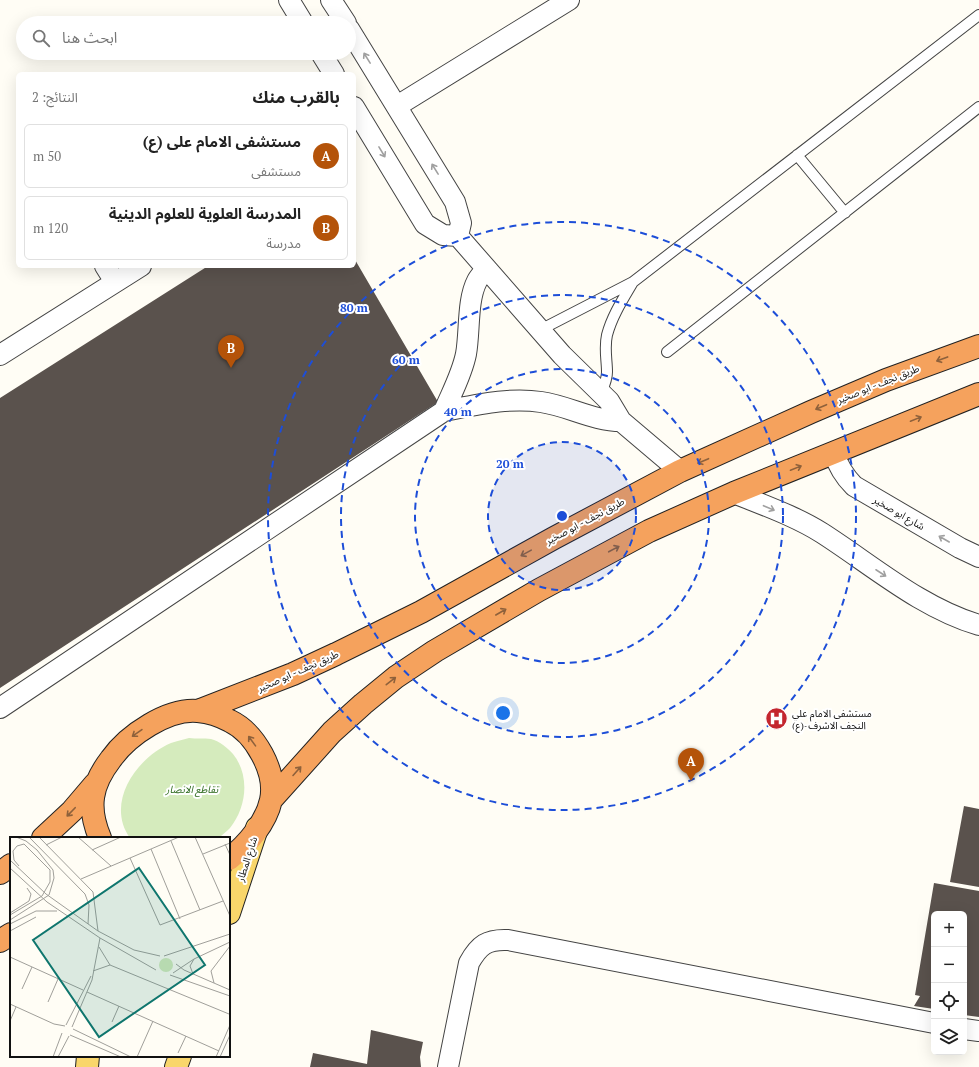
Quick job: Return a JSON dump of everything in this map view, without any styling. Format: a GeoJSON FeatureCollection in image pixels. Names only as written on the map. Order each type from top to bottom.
{"type":"FeatureCollection","features":[{"type":"Feature","properties":{"kind":"highway","name":"طريق نجف - ابو صخير"},"geometry":{"type":"LineString","coordinates":[[198,711],[293,674],[421,612],[680,470],[886,380],[979,346]]}},
{"type":"Feature","properties":{"kind":"highway"},"geometry":{"type":"LineString","coordinates":[[230,858],[249,840],[258,827],[271,800],[332,732],[396,677],[435,651],[538,590],[649,530],[734,493],[979,394]]}},
{"type":"Feature","properties":{"kind":"highway"},"geometry":{"type":"LineString","coordinates":[[44,837],[72,811],[95,784],[101,772],[114,754],[131,738],[148,726],[167,717],[182,713],[198,711],[216,715],[231,721],[249,736],[268,765],[271,777],[271,800]]}},
{"type":"Feature","properties":{"kind":"highway"},"geometry":{"type":"LineString","coordinates":[[95,784],[92,811],[100,837]]}},
{"type":"Feature","properties":{"kind":"highway"},"geometry":{"type":"LineString","coordinates":[[0,873],[10,866]]}},
{"type":"Feature","properties":{"kind":"highway"},"geometry":{"type":"LineString","coordinates":[[0,940],[10,935]]}},
{"type":"Feature","properties":{"kind":"highway"},"geometry":{"type":"LineString","coordinates":[[0,947],[10,946]]}},
{"type":"Feature","properties":{"kind":"main road"},"geometry":{"type":"LineString","coordinates":[[92,811],[94,837]]}},
{"type":"Feature","properties":{"kind":"main road","name":"شارع المطار"},"geometry":{"type":"LineString","coordinates":[[230,910],[258,827]]}},
{"type":"Feature","properties":{"kind":"main road"},"geometry":{"type":"LineString","coordinates":[[87,1067],[88,1057]]}},
{"type":"Feature","properties":{"kind":"main road"},"geometry":{"type":"LineString","coordinates":[[176,1067],[180,1057]]}},
{"type":"Feature","properties":{"kind":"street"},"geometry":{"type":"LineString","coordinates":[[289,0],[299,16]]}},
{"type":"Feature","properties":{"kind":"street"},"geometry":{"type":"LineString","coordinates":[[331,0],[341,16]]}},
{"type":"Feature","properties":{"kind":"street"},"geometry":{"type":"LineString","coordinates":[[397,106],[569,0]]}},
{"type":"Feature","properties":{"kind":"street"},"geometry":{"type":"LineString","coordinates":[[356,40],[456,202],[461,224],[458,236]]}},
{"type":"Feature","properties":{"kind":"street"},"geometry":{"type":"LineString","coordinates":[[325,60],[333,72]]}},
{"type":"Feature","properties":{"kind":"street"},"geometry":{"type":"LineString","coordinates":[[356,115],[359,128],[425,224],[443,235],[458,236],[562,355],[609,401],[621,421],[680,470]]}},
{"type":"Feature","properties":{"kind":"street"},"geometry":{"type":"LineString","coordinates":[[0,355],[110,274],[133,268]]}},
{"type":"Feature","properties":{"kind":"street"},"geometry":{"type":"LineString","coordinates":[[444,411],[458,380],[466,355],[470,326],[471,297],[477,280],[486,269]]}},
{"type":"Feature","properties":{"kind":"street"},"geometry":{"type":"LineString","coordinates":[[0,708],[444,411],[514,400],[540,402],[566,407],[599,419],[621,421]]}},
{"type":"Feature","properties":{"kind":"street","name":"شارع ابو صخير"},"geometry":{"type":"LineString","coordinates":[[834,453],[838,466],[845,477],[854,486],[960,548],[979,557]]}},
{"type":"Feature","properties":{"kind":"street"},"geometry":{"type":"LineString","coordinates":[[734,493],[807,525],[915,596],[941,610],[979,625]]}},
{"type":"Feature","properties":{"kind":"street"},"geometry":{"type":"LineString","coordinates":[[448,1067],[469,963],[476,951],[486,943],[496,940],[508,940],[931,1022]]}},
{"type":"Feature","properties":{"kind":"street"},"geometry":{"type":"LineString","coordinates":[[967,1029],[979,1032]]}},
{"type":"Feature","properties":{"kind":"lane"},"geometry":{"type":"LineString","coordinates":[[540,330],[633,282],[979,15]]}},
{"type":"Feature","properties":{"kind":"lane"},"geometry":{"type":"LineString","coordinates":[[667,352],[979,107]]}},
{"type":"Feature","properties":{"kind":"lane"},"geometry":{"type":"LineString","coordinates":[[797,155],[845,212]]}},
{"type":"Feature","properties":{"kind":"lane"},"geometry":{"type":"LineString","coordinates":[[601,393],[606,381],[607,372],[605,355],[607,336],[613,317],[633,282]]}},
{"type":"Feature","properties":{"kind":"green space","name":"تقاطع الانصار"},"geometry":{"type":"Polygon","coordinates":[[[189,738],[211,739],[223,745],[233,754],[238,762],[244,781],[243,801],[236,820],[220,837],[130,837],[123,824],[121,810],[123,797],[128,783],[136,770],[146,759],[171,743],[189,738]]]}},
{"type":"Feature","properties":{"kind":"building"},"geometry":{"type":"Polygon","coordinates":[[[356,261],[438,402],[0,688],[0,398],[205,268],[356,268],[356,261]]]}},
{"type":"Feature","properties":{"kind":"building"},"geometry":{"type":"Polygon","coordinates":[[[964,806],[979,809],[979,887],[950,882],[964,806]]]}},
{"type":"Feature","properties":{"kind":"building"},"geometry":{"type":"Polygon","coordinates":[[[934,883],[979,891],[979,1017],[967,1015],[967,911],[931,911],[931,1009],[914,1006],[920,996],[915,995],[934,883]]]}},
{"type":"Feature","properties":{"kind":"building"},"geometry":{"type":"Polygon","coordinates":[[[371,1030],[423,1042],[420,1057],[421,1067],[310,1067],[313,1053],[367,1064],[371,1030]]]}},
{"type":"Feature","properties":{"kind":"place","name":"المدرسة العلوية للعلوم الدينية"},"geometry":{"type":"Point","coordinates":[231,368]}},
{"type":"Feature","properties":{"kind":"place","name":"مستشفى الامام علي (ع)-النجف الاشرف"},"geometry":{"type":"Point","coordinates":[777,719]}},
{"type":"Feature","properties":{"kind":"place","name":"مستشفی الامام علی (ع)"},"geometry":{"type":"Point","coordinates":[691,781]}}]}
